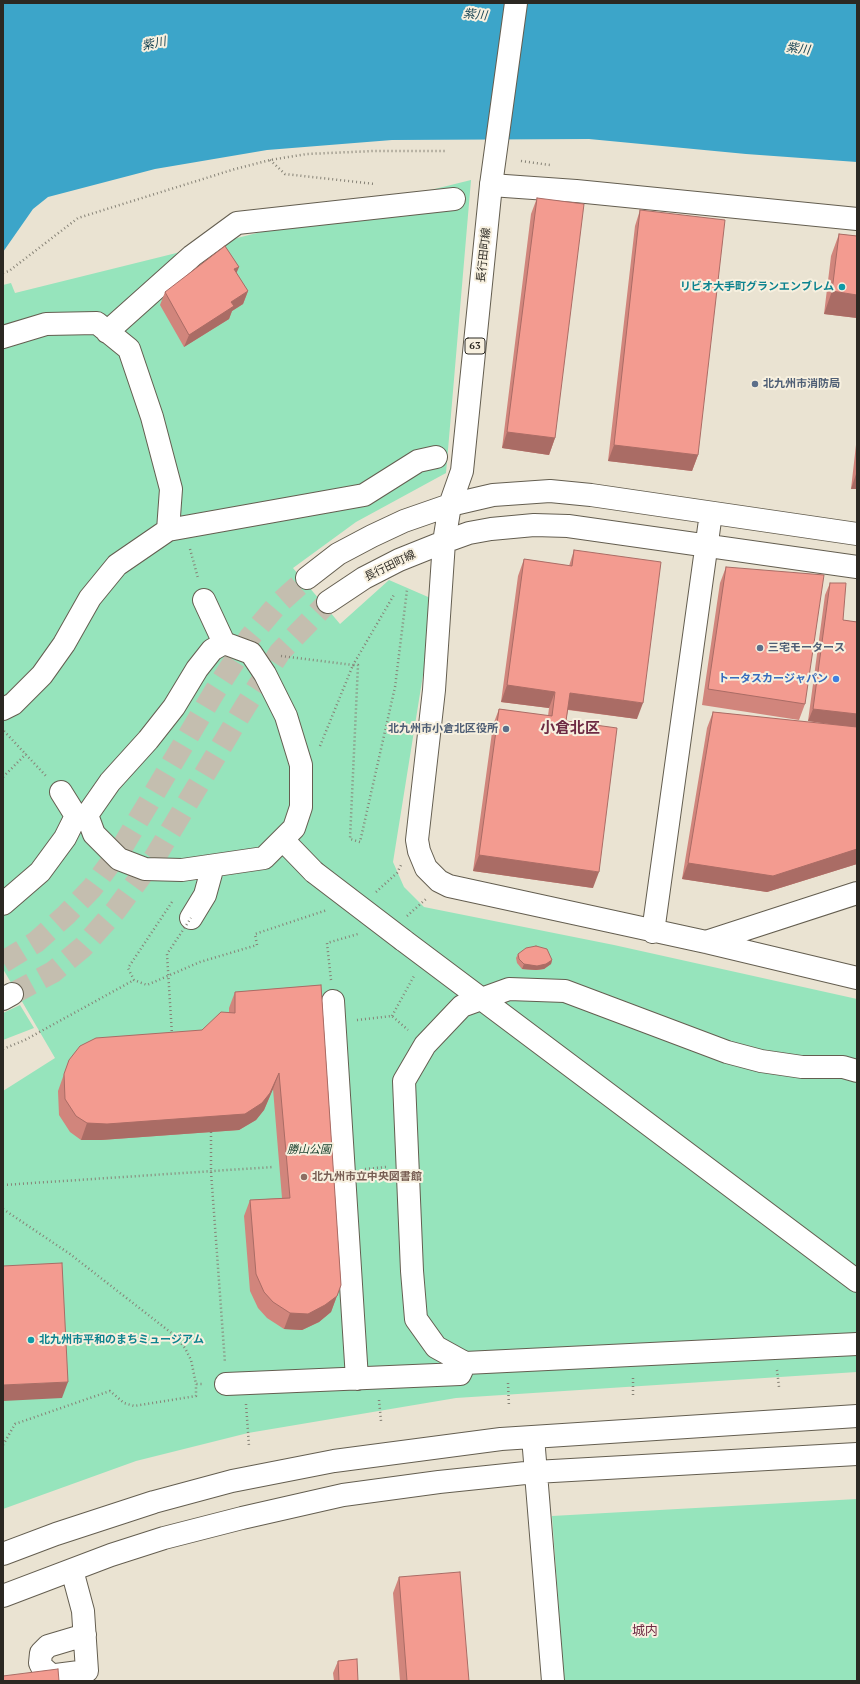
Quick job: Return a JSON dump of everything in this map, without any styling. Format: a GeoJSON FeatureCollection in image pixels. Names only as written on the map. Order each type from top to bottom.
{"type":"FeatureCollection","features":[{"type":"Feature","properties":{"kind":"street","name":"長行田町線"},"geometry":{"type":"LineString","coordinates":[[328,602],[364,578],[399,560],[444,542],[450,505],[462,471],[491,185],[516,3]]}},
{"type":"Feature","properties":{"kind":"street"},"geometry":{"type":"LineString","coordinates":[[491,185],[576,191],[857,219]]}},
{"type":"Feature","properties":{"kind":"street"},"geometry":{"type":"LineString","coordinates":[[107,332],[192,256],[237,223],[454,199]]}},
{"type":"Feature","properties":{"kind":"street"},"geometry":{"type":"LineString","coordinates":[[3,337],[46,324],[96,324],[129,350],[152,417],[171,489],[180,534]]}},
{"type":"Feature","properties":{"kind":"street"},"geometry":{"type":"LineString","coordinates":[[3,709],[13,704],[42,675],[64,644],[90,598],[117,565],[180,534],[364,495],[418,461],[436,457]]}},
{"type":"Feature","properties":{"kind":"street"},"geometry":{"type":"LineString","coordinates":[[307,578],[338,554],[404,521],[450,505],[493,495],[550,491],[591,495],[857,534]]}},
{"type":"Feature","properties":{"kind":"street"},"geometry":{"type":"LineString","coordinates":[[653,932],[711,513]]}},
{"type":"Feature","properties":{"kind":"street"},"geometry":{"type":"LineString","coordinates":[[857,567],[568,526],[534,525],[491,529],[469,533],[444,542],[434,690],[417,840],[418,851],[426,868],[439,881],[449,886],[653,932],[706,942],[857,978]]}},
{"type":"Feature","properties":{"kind":"street"},"geometry":{"type":"LineString","coordinates":[[61,792],[81,815],[94,834],[119,859],[145,868],[182,870],[264,858],[284,841],[294,828],[301,807],[301,765],[286,716],[265,674],[251,653],[224,643],[204,600]]}},
{"type":"Feature","properties":{"kind":"street"},"geometry":{"type":"LineString","coordinates":[[3,904],[40,872],[81,815],[148,740],[174,707],[212,650],[224,643]]}},
{"type":"Feature","properties":{"kind":"street"},"geometry":{"type":"LineString","coordinates":[[284,841],[314,872],[426,956],[480,999],[857,1281]]}},
{"type":"Feature","properties":{"kind":"street"},"geometry":{"type":"LineString","coordinates":[[191,918],[205,895],[213,866]]}},
{"type":"Feature","properties":{"kind":"street"},"geometry":{"type":"LineString","coordinates":[[706,942],[857,893]]}},
{"type":"Feature","properties":{"kind":"street"},"geometry":{"type":"LineString","coordinates":[[857,1072],[843,1067],[802,1066],[761,1061],[727,1052],[565,991],[509,989],[462,1006],[425,1045],[404,1081],[412,1271],[416,1319],[436,1347],[465,1363],[857,1344]]}},
{"type":"Feature","properties":{"kind":"street"},"geometry":{"type":"LineString","coordinates":[[333,1000],[357,1378]]}},
{"type":"Feature","properties":{"kind":"street"},"geometry":{"type":"LineString","coordinates":[[235,1383],[460,1374],[465,1363]]}},
{"type":"Feature","properties":{"kind":"street"},"geometry":{"type":"LineString","coordinates":[[3,1554],[62,1532],[154,1502],[232,1481],[342,1459],[501,1438],[857,1416]]}},
{"type":"Feature","properties":{"kind":"street"},"geometry":{"type":"LineString","coordinates":[[533,1437],[553,1681]]}},
{"type":"Feature","properties":{"kind":"street"},"geometry":{"type":"LineString","coordinates":[[3,1596],[164,1538],[242,1518],[343,1495],[439,1482],[535,1472],[857,1454]]}},
{"type":"Feature","properties":{"kind":"street"},"geometry":{"type":"LineString","coordinates":[[72,1570],[83,1611],[85,1634],[88,1671],[50,1674],[42,1667],[40,1663],[41,1653],[48,1646],[85,1634]]}},
{"type":"Feature","properties":{"kind":"path"},"geometry":{"type":"LineString","coordinates":[[3,273],[9,271],[78,218],[270,160],[307,154],[359,152],[445,152]]}},
{"type":"Feature","properties":{"kind":"path"},"geometry":{"type":"LineString","coordinates":[[270,160],[285,174],[379,184]]}},
{"type":"Feature","properties":{"kind":"path"},"geometry":{"type":"LineString","coordinates":[[180,534],[204,600]]}},
{"type":"Feature","properties":{"kind":"path"},"geometry":{"type":"LineString","coordinates":[[251,653],[358,665],[350,839],[360,842],[395,687],[407,590]]}},
{"type":"Feature","properties":{"kind":"path"},"geometry":{"type":"LineString","coordinates":[[317,753],[353,665],[395,593]]}},
{"type":"Feature","properties":{"kind":"path"},"geometry":{"type":"LineString","coordinates":[[3,730],[61,792]]}},
{"type":"Feature","properties":{"kind":"path"},"geometry":{"type":"LineString","coordinates":[[3,777],[26,754]]}},
{"type":"Feature","properties":{"kind":"path"},"geometry":{"type":"LineString","coordinates":[[374,894],[397,873],[401,865]]}},
{"type":"Feature","properties":{"kind":"path"},"geometry":{"type":"LineString","coordinates":[[175,898],[128,968],[134,980],[147,985],[200,962],[257,944],[255,934],[329,909]]}},
{"type":"Feature","properties":{"kind":"path"},"geometry":{"type":"LineString","coordinates":[[172,1040],[167,954],[191,918]]}},
{"type":"Feature","properties":{"kind":"path"},"geometry":{"type":"LineString","coordinates":[[329,952],[333,1000]]}},
{"type":"Feature","properties":{"kind":"path"},"geometry":{"type":"LineString","coordinates":[[392,1016],[426,956]]}},
{"type":"Feature","properties":{"kind":"path"},"geometry":{"type":"LineString","coordinates":[[3,1049],[25,1040],[134,980]]}},
{"type":"Feature","properties":{"kind":"path"},"geometry":{"type":"LineString","coordinates":[[334,1023],[392,1016],[425,1045]]}},
{"type":"Feature","properties":{"kind":"path"},"geometry":{"type":"LineString","coordinates":[[211,1132],[212,1172],[235,1383],[249,1446]]}},
{"type":"Feature","properties":{"kind":"path"},"geometry":{"type":"LineString","coordinates":[[344,1171],[407,1166]]}},
{"type":"Feature","properties":{"kind":"path"},"geometry":{"type":"LineString","coordinates":[[3,1185],[273,1167]]}},
{"type":"Feature","properties":{"kind":"path"},"geometry":{"type":"LineString","coordinates":[[3,1209],[70,1254],[174,1335],[185,1348],[192,1360],[196,1384],[196,1396],[134,1406],[124,1403],[110,1391],[15,1424],[3,1445]]}},
{"type":"Feature","properties":{"kind":"path"},"geometry":{"type":"LineString","coordinates":[[196,1384],[235,1383]]}},
{"type":"Feature","properties":{"kind":"green space","name":"勝山公園"},"geometry":{"type":"Polygon","coordinates":[[[471,180],[446,473],[356,522],[293,568],[340,624],[389,580],[435,600],[393,862],[404,887],[424,907],[614,945],[857,999],[857,1372],[456,1398],[248,1433],[136,1461],[3,1509],[3,1091],[55,1058],[3,969],[3,285],[11,283],[15,293],[471,180]]]}},
{"type":"Feature","properties":{"kind":"green space"},"geometry":{"type":"Polygon","coordinates":[[[20,1005],[34,1028],[3,1040],[3,1013],[20,1005]]]}},
{"type":"Feature","properties":{"kind":"green space"},"geometry":{"type":"Polygon","coordinates":[[[857,1499],[857,1681],[564,1681],[552,1516],[857,1499]]]}},
{"type":"Feature","properties":{"kind":"water","name":"紫川"},"geometry":{"type":"Polygon","coordinates":[[[3,3],[857,3],[857,162],[746,154],[589,139],[392,140],[267,150],[155,169],[48,197],[33,209],[3,252],[3,3]]]}},
{"type":"Feature","properties":{"kind":"building"},"geometry":{"type":"Polygon","coordinates":[[[537,198],[584,204],[555,438],[507,432],[537,198]]]}},
{"type":"Feature","properties":{"kind":"building"},"geometry":{"type":"Polygon","coordinates":[[[640,210],[725,220],[698,455],[614,445],[640,210]]]}},
{"type":"Feature","properties":{"kind":"building"},"geometry":{"type":"Polygon","coordinates":[[[839,234],[857,236],[857,295],[832,291],[839,234]]]}},
{"type":"Feature","properties":{"kind":"building"},"geometry":{"type":"Polygon","coordinates":[[[225,246],[239,267],[234,269],[248,291],[231,302],[234,306],[189,335],[165,292],[225,246]]]}},
{"type":"Feature","properties":{"kind":"building","name":"北九州市小倉北区役所"},"geometry":{"type":"Polygon","coordinates":[[[574,550],[661,562],[643,703],[570,693],[566,721],[617,728],[599,872],[479,855],[499,709],[552,716],[555,692],[507,685],[524,559],[572,566],[574,550]]]}},
{"type":"Feature","properties":{"kind":"building","name":"三宅モータース"},"geometry":{"type":"Polygon","coordinates":[[[726,567],[824,575],[805,704],[708,689],[726,567]]]}},
{"type":"Feature","properties":{"kind":"building","name":"トータスカージャパン"},"geometry":{"type":"Polygon","coordinates":[[[830,583],[846,583],[843,620],[857,622],[857,714],[813,709],[830,583]]]}},
{"type":"Feature","properties":{"kind":"building"},"geometry":{"type":"Polygon","coordinates":[[[713,712],[857,727],[857,849],[773,876],[688,863],[713,712]]]}},
{"type":"Feature","properties":{"kind":"building"},"geometry":{"type":"Polygon","coordinates":[[[536,946],[547,949],[552,960],[546,964],[537,966],[524,964],[519,959],[518,954],[526,948],[536,946]]]}},
{"type":"Feature","properties":{"kind":"building","name":"北九州市立中央図書館"},"geometry":{"type":"Polygon","coordinates":[[[321,985],[341,1285],[337,1296],[325,1305],[308,1314],[290,1313],[273,1302],[264,1292],[256,1274],[250,1200],[290,1198],[279,1073],[270,1093],[262,1103],[245,1114],[107,1124],[87,1123],[76,1116],[65,1099],[64,1074],[69,1060],[80,1046],[96,1038],[202,1030],[221,1012],[235,1013],[235,992],[321,985]]]}},
{"type":"Feature","properties":{"kind":"building","name":"北九州市平和のまちミュージアム"},"geometry":{"type":"Polygon","coordinates":[[[62,1263],[68,1382],[3,1385],[3,1266],[62,1263]]]}},
{"type":"Feature","properties":{"kind":"building"},"geometry":{"type":"Polygon","coordinates":[[[460,1572],[469,1681],[407,1681],[399,1577],[460,1572]]]}},
{"type":"Feature","properties":{"kind":"building"},"geometry":{"type":"Polygon","coordinates":[[[357,1659],[358,1681],[339,1681],[338,1661],[357,1659]]]}},
{"type":"Feature","properties":{"kind":"building"},"geometry":{"type":"Polygon","coordinates":[[[58,1669],[59,1681],[3,1681],[3,1676],[58,1669]]]}},
{"type":"Feature","properties":{"kind":"tunnel"},"geometry":{"type":"LineString","coordinates":[[3,962],[36,942],[66,915],[92,888],[121,849],[215,691],[250,637],[277,605],[307,578]]}},
{"type":"Feature","properties":{"kind":"tunnel"},"geometry":{"type":"LineString","coordinates":[[12,994],[53,972],[83,947],[116,910],[155,857],[246,705],[280,652],[328,602]]}},
{"type":"Feature","properties":{"kind":"place","name":"リビオ大手町グランエンブレム"},"geometry":{"type":"Point","coordinates":[842,287]}},
{"type":"Feature","properties":{"kind":"place","name":"北九州市消防局"},"geometry":{"type":"Point","coordinates":[755,384]}},
{"type":"Feature","properties":{"kind":"place","name":"三宅モータース"},"geometry":{"type":"Point","coordinates":[760,648]}},
{"type":"Feature","properties":{"kind":"place","name":"トータスカージャパン"},"geometry":{"type":"Point","coordinates":[836,679]}},
{"type":"Feature","properties":{"kind":"place","name":"北九州市小倉北区役所"},"geometry":{"type":"Point","coordinates":[506,729]}},
{"type":"Feature","properties":{"kind":"place","name":"北九州市立中央図書館"},"geometry":{"type":"Point","coordinates":[304,1177]}},
{"type":"Feature","properties":{"kind":"place","name":"北九州市平和のまちミュージアム"},"geometry":{"type":"Point","coordinates":[31,1340]}},
{"type":"Feature","properties":{"kind":"district","name":"小倉北区"},"geometry":{"type":"Point","coordinates":[570,729]}},
{"type":"Feature","properties":{"kind":"district","name":"城内"},"geometry":{"type":"Point","coordinates":[645,1631]}}]}
